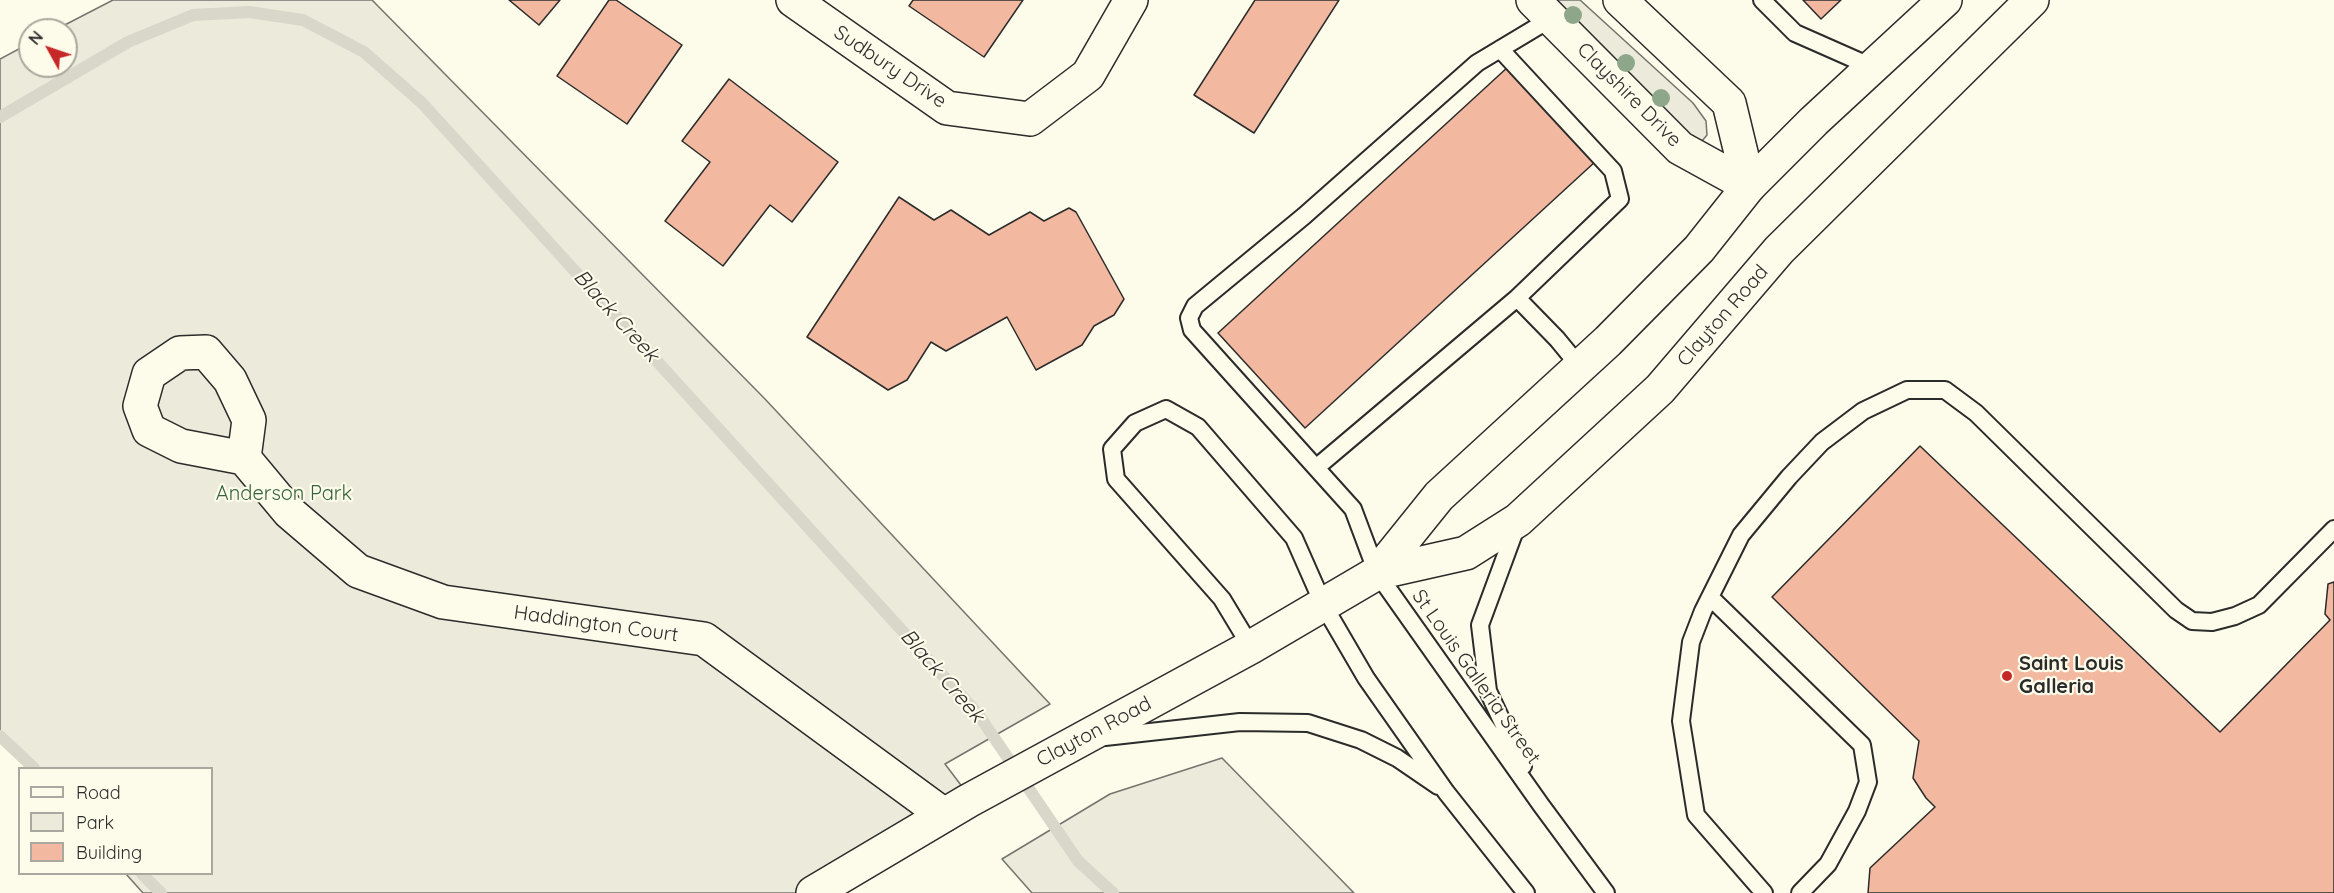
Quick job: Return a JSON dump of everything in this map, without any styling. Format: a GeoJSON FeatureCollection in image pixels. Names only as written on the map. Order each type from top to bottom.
{"type":"FeatureCollection","features":[{"type":"Feature","properties":{"kind":"main road","name":"Sudbury Drive"},"geometry":{"type":"LineString","coordinates":[[793,0],[947,108],[1030,119],[1088,75],[1131,0]]}},
{"type":"Feature","properties":{"kind":"main road"},"geometry":{"type":"LineString","coordinates":[[1620,0],[1729,103],[1749,186]]}},
{"type":"Feature","properties":{"kind":"main road","name":"Clayton Road"},"geometry":{"type":"LineString","coordinates":[[1377,573],[1439,496],[1580,367],[1699,249],[1749,186],[1814,121],[1945,0]]}},
{"type":"Feature","properties":{"kind":"main road","name":"Clayton Road"},"geometry":{"type":"LineString","coordinates":[[826,889],[956,808],[1251,647],[1377,573],[1466,553],[1518,520],[1660,389],[1779,250],[2032,0]]}},
{"type":"Feature","properties":{"kind":"main road","name":"Clayshire Drive"},"geometry":{"type":"LineString","coordinates":[[1542,9],[1680,148],[1749,186]]}},
{"type":"Feature","properties":{"kind":"main road","name":"Haddington Court"},"geometry":{"type":"LineString","coordinates":[[244,458],[289,512],[358,571],[442,602],[704,639],[956,808]]}},
{"type":"Feature","properties":{"kind":"lane"},"geometry":{"type":"LineString","coordinates":[[1762,0],[1795,33],[1872,67]]}},
{"type":"Feature","properties":{"kind":"lane","name":"St Louis Galleria Street"},"geometry":{"type":"LineString","coordinates":[[1542,9],[1500,49],[1477,63],[1304,216],[1195,306],[1189,318],[1192,330],[1353,509],[1377,573],[1606,893]]}},
{"type":"Feature","properties":{"kind":"lane"},"geometry":{"type":"LineString","coordinates":[[1317,467],[1517,298],[1620,199],[1613,171],[1500,49]]}},
{"type":"Feature","properties":{"kind":"lane"},"geometry":{"type":"LineString","coordinates":[[1517,298],[1557,339],[1580,367]]}},
{"type":"Feature","properties":{"kind":"lane"},"geometry":{"type":"LineString","coordinates":[[1757,891],[1696,815],[1681,721],[1690,642],[1741,535],[1822,442],[1863,411],[1907,390],[1945,390],[1976,413],[2176,610],[2192,621],[2212,622],[2235,616],[2259,605],[2334,529]]}},
{"type":"Feature","properties":{"kind":"lane"},"geometry":{"type":"LineString","coordinates":[[1251,647],[1222,599],[1116,479],[1112,449],[1135,423],[1166,409],[1198,427],[1294,538],[1324,606],[1366,678],[1446,792],[1526,893]]}},
{"type":"Feature","properties":{"kind":"lane","name":"St Louis Galleria Street"},"geometry":{"type":"LineString","coordinates":[[1518,520],[1480,625],[1488,691],[1541,805]]}},
{"type":"Feature","properties":{"kind":"lane"},"geometry":{"type":"LineString","coordinates":[[1710,597],[1862,745],[1868,782],[1857,812],[1828,864],[1800,893]]}},
{"type":"Feature","properties":{"kind":"lane"},"geometry":{"type":"LineString","coordinates":[[1077,740],[1168,728],[1240,722],[1308,723],[1370,745],[1397,758],[1446,792]]}},
{"type":"Feature","properties":{"kind":"green space","name":"Anderson Park"},"geometry":{"type":"Polygon","coordinates":[[[113,0],[372,0],[765,399],[1050,704],[945,764],[973,801],[817,893],[143,893],[127,875],[213,875],[213,767],[30,767],[0,734],[0,59],[18,49],[18,78],[78,78],[78,18],[113,0]]]}},
{"type":"Feature","properties":{"kind":"green space"},"geometry":{"type":"Polygon","coordinates":[[[1540,0],[1580,0],[1693,103],[1706,121],[1707,135],[1702,141],[1691,143],[1540,0]]]}},
{"type":"Feature","properties":{"kind":"green space"},"geometry":{"type":"Polygon","coordinates":[[[1222,758],[1354,893],[1032,893],[1002,859],[1110,794],[1222,758]]]}},
{"type":"Feature","properties":{"kind":"building"},"geometry":{"type":"Polygon","coordinates":[[[509,0],[560,0],[539,25],[509,0]]]}},
{"type":"Feature","properties":{"kind":"building"},"geometry":{"type":"Polygon","coordinates":[[[609,0],[616,0],[682,45],[627,124],[557,76],[609,0]]]}},
{"type":"Feature","properties":{"kind":"building"},"geometry":{"type":"Polygon","coordinates":[[[913,0],[1023,0],[984,57],[909,6],[913,0]]]}},
{"type":"Feature","properties":{"kind":"building"},"geometry":{"type":"Polygon","coordinates":[[[1255,0],[1339,0],[1254,133],[1194,95],[1255,0]]]}},
{"type":"Feature","properties":{"kind":"building"},"geometry":{"type":"Polygon","coordinates":[[[1803,0],[1841,0],[1821,19],[1803,0]]]}},
{"type":"Feature","properties":{"kind":"building"},"geometry":{"type":"Polygon","coordinates":[[[1509,66],[1596,161],[1305,428],[1218,333],[1509,66]]]}},
{"type":"Feature","properties":{"kind":"building"},"geometry":{"type":"Polygon","coordinates":[[[729,79],[838,162],[792,222],[770,205],[723,266],[665,221],[710,162],[682,141],[729,79]]]}},
{"type":"Feature","properties":{"kind":"building"},"geometry":{"type":"Polygon","coordinates":[[[899,197],[934,220],[951,210],[989,235],[1030,212],[1044,221],[1069,208],[1076,212],[1124,299],[1114,315],[1094,326],[1082,345],[1036,370],[1007,317],[946,351],[931,342],[907,380],[888,390],[807,337],[899,197]]]}},
{"type":"Feature","properties":{"kind":"building","name":"Saint Louis Galleria"},"geometry":{"type":"Polygon","coordinates":[[[1920,446],[2220,732],[2330,620],[2325,614],[2328,584],[2334,582],[2334,893],[1868,893],[1870,868],[1935,807],[1913,778],[1919,741],[1772,597],[1920,446]]]}},
{"type":"Feature","properties":{"kind":"waterway","name":"Black Creek"},"geometry":{"type":"LineString","coordinates":[[0,117],[128,42],[193,15],[249,12],[303,20],[364,52],[422,103],[978,714],[1078,861],[1113,893]]}},
{"type":"Feature","properties":{"kind":"waterway"},"geometry":{"type":"LineString","coordinates":[[0,736],[33,767]]}},
{"type":"Feature","properties":{"kind":"waterway"},"geometry":{"type":"LineString","coordinates":[[143,875],[161,893]]}},
{"type":"Feature","properties":{"kind":"place","name":"Saint Louis Galleria"},"geometry":{"type":"Point","coordinates":[2007,676]}}]}
